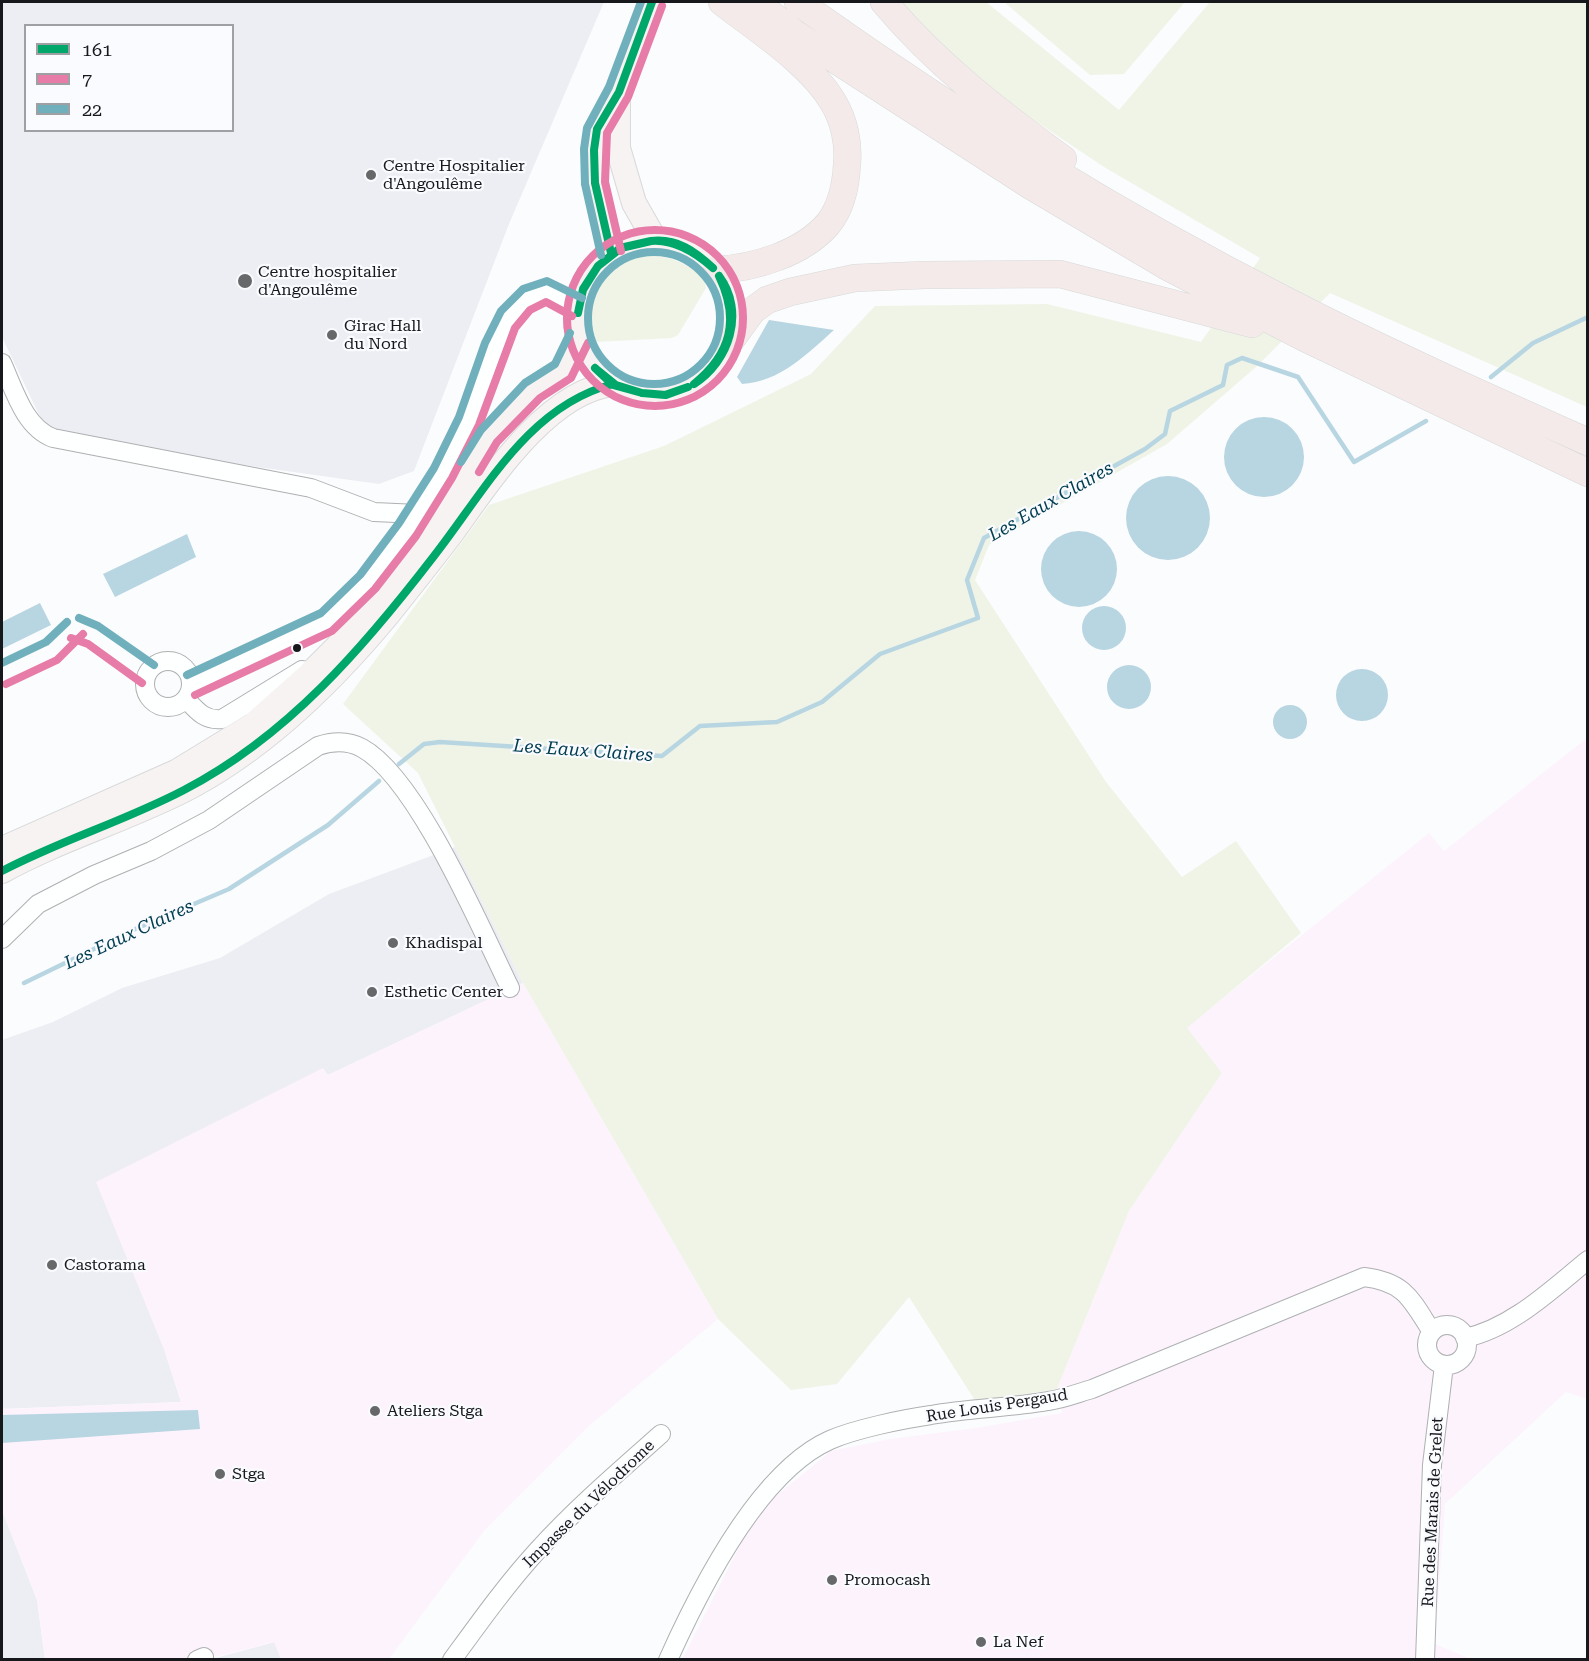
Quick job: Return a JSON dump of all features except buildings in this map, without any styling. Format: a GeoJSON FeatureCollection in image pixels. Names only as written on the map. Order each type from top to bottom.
{"type":"FeatureCollection","features":[{"type":"Feature","properties":{"kind":"highway"},"geometry":{"type":"LineString","coordinates":[[716,270],[759,264],[813,237],[828,223],[840,203],[846,180],[848,153],[844,127],[833,102],[812,74],[722,2]]}},
{"type":"Feature","properties":{"kind":"highway"},"geometry":{"type":"LineString","coordinates":[[756,2],[794,33],[1031,186],[1166,266],[1305,338],[1587,472]]}},
{"type":"Feature","properties":{"kind":"highway"},"geometry":{"type":"LineString","coordinates":[[798,2],[945,104],[1083,189],[1282,299],[1587,442]]}},
{"type":"Feature","properties":{"kind":"highway"},"geometry":{"type":"LineString","coordinates":[[884,2],[948,69],[996,110],[1070,164],[1083,189]]}},
{"type":"Feature","properties":{"kind":"highway"},"geometry":{"type":"LineString","coordinates":[[728,344],[752,311],[767,300],[790,292],[855,278],[924,275],[1060,274],[1305,338]]}},
{"type":"Feature","properties":{"kind":"main road"},"geometry":{"type":"LineString","coordinates":[[611,253],[595,183],[594,150],[597,129],[618,92],[652,2]]}},
{"type":"Feature","properties":{"kind":"main road"},"geometry":{"type":"LineString","coordinates":[[618,92],[618,147],[634,203],[656,240]]}},
{"type":"Feature","properties":{"kind":"main road"},"geometry":{"type":"LineString","coordinates":[[656,240],[689,248],[716,270],[728,293],[733,318],[728,344],[717,364],[701,381],[680,392],[657,396],[634,393],[613,384],[598,372],[586,356],[579,338],[577,307],[588,277],[611,253],[632,243],[656,240]]}},
{"type":"Feature","properties":{"kind":"main road"},"geometry":{"type":"LineString","coordinates":[[2,849],[176,772],[253,725],[339,645],[412,556],[489,436],[533,390],[562,371],[579,338]]}},
{"type":"Feature","properties":{"kind":"main road"},"geometry":{"type":"LineString","coordinates":[[2,871],[21,860],[185,790],[261,742],[328,681],[380,622],[447,538],[501,464],[550,413],[600,385],[613,384]]}},
{"type":"Feature","properties":{"kind":"street"},"geometry":{"type":"LineString","coordinates":[[339,645],[222,719],[213,720],[201,715],[188,692],[327,622],[345,606],[418,514],[454,454],[507,322],[531,294],[548,291],[577,307]]}},
{"type":"Feature","properties":{"kind":"street"},"geometry":{"type":"LineString","coordinates":[[2,363],[28,418],[40,433],[93,446],[311,488],[374,512],[418,514]]}},
{"type":"Feature","properties":{"kind":"street"},"geometry":{"type":"LineString","coordinates":[[2,939],[38,904],[56,893],[151,851],[210,820],[318,746],[331,741],[346,742],[361,747],[375,757],[418,809],[453,872],[510,988]]}},
{"type":"Feature","properties":{"kind":"street"},"geometry":{"type":"LineString","coordinates":[[1465,1338],[1479,1335],[1510,1319],[1587,1260]]}},
{"type":"Feature","properties":{"kind":"street","name":"Rue Louis Pergaud"},"geometry":{"type":"LineString","coordinates":[[668,1659],[683,1627],[739,1527],[770,1488],[806,1453],[830,1440],[930,1415],[1050,1401],[1092,1389],[1364,1277],[1384,1279],[1398,1285],[1410,1296],[1432,1332]]}},
{"type":"Feature","properties":{"kind":"street"},"geometry":{"type":"LineString","coordinates":[[1443,1326],[1456,1328],[1465,1338],[1467,1346],[1462,1358],[1453,1364],[1444,1365],[1430,1355],[1428,1343],[1432,1332],[1443,1326]]}},
{"type":"Feature","properties":{"kind":"street","name":"Rue des Marais de Grelet"},"geometry":{"type":"LineString","coordinates":[[1425,1659],[1432,1465],[1444,1365]]}},
{"type":"Feature","properties":{"kind":"street","name":"Impasse du Vélodrome"},"geometry":{"type":"LineString","coordinates":[[452,1659],[508,1584],[538,1551],[601,1487],[661,1434]]}},
{"type":"Feature","properties":{"kind":"shaded area","name":"Centre hospitalier d'Angoulême"},"geometry":{"type":"Polygon","coordinates":[[[2,2],[604,2],[509,224],[414,471],[379,484],[236,464],[52,431],[42,421],[2,337],[2,2]]]}},
{"type":"Feature","properties":{"kind":"shaded area"},"geometry":{"type":"Polygon","coordinates":[[[899,2],[986,2],[1119,110],[1210,2],[1587,2],[1587,407],[1330,293],[1256,367],[1167,444],[989,545],[975,580],[1106,782],[1182,877],[1236,841],[1301,933],[1187,1028],[1222,1073],[1129,1211],[1057,1389],[976,1402],[909,1297],[837,1384],[791,1390],[718,1319],[523,983],[418,773],[343,704],[489,505],[664,446],[811,374],[875,306],[1047,304],[1201,342],[1260,258],[1104,167],[998,96],[910,17],[899,2]]]}},
{"type":"Feature","properties":{"kind":"shaded area"},"geometry":{"type":"Polygon","coordinates":[[[1004,2],[1185,2],[1124,74],[1090,75],[1004,2]]]}},
{"type":"Feature","properties":{"kind":"shaded area"},"geometry":{"type":"Polygon","coordinates":[[[641,255],[659,256],[690,267],[705,278],[706,288],[678,335],[672,338],[596,342],[592,311],[598,287],[614,269],[641,255]]]}},
{"type":"Feature","properties":{"kind":"shaded area"},"geometry":{"type":"Polygon","coordinates":[[[1587,738],[1587,1399],[1566,1392],[1445,1504],[1435,1644],[1471,1659],[682,1660],[741,1543],[771,1500],[831,1451],[890,1439],[976,1428],[1062,1413],[1057,1389],[1129,1211],[1222,1073],[1186,1028],[1429,833],[1444,851],[1587,738]]]}},
{"type":"Feature","properties":{"kind":"shaded area"},"geometry":{"type":"Polygon","coordinates":[[[455,847],[523,983],[328,1075],[323,1069],[165,1352],[181,1402],[2,1409],[2,1040],[53,1022],[122,988],[220,958],[329,894],[455,847]]]}},
{"type":"Feature","properties":{"kind":"shaded area"},"geometry":{"type":"Polygon","coordinates":[[[523,983],[718,1319],[589,1426],[484,1531],[389,1659],[281,1659],[274,1642],[208,1659],[45,1659],[37,1600],[2,1510],[2,1409],[181,1402],[165,1352],[96,1182],[323,1068],[328,1075],[523,983]]]}},
{"type":"Feature","properties":{"kind":"shaded area"},"geometry":{"type":"Polygon","coordinates":[[[2,1510],[37,1600],[45,1659],[2,1659],[2,1510]]]}},
{"type":"Feature","properties":{"kind":"shaded area"},"geometry":{"type":"Polygon","coordinates":[[[275,1642],[281,1659],[208,1660],[275,1642]]]}},
{"type":"Feature","properties":{"kind":"water"},"geometry":{"type":"Polygon","coordinates":[[[769,320],[834,330],[803,357],[781,372],[756,382],[742,384],[737,377],[769,320]]]}},
{"type":"Feature","properties":{"kind":"water"},"geometry":{"type":"Polygon","coordinates":[[[1264,417],[1279,420],[1292,429],[1301,442],[1304,457],[1301,472],[1292,485],[1279,494],[1264,497],[1249,494],[1236,485],[1227,472],[1224,457],[1227,442],[1236,429],[1249,420],[1264,417]]]}},
{"type":"Feature","properties":{"kind":"water"},"geometry":{"type":"Polygon","coordinates":[[[1168,476],[1184,479],[1198,488],[1207,502],[1210,518],[1207,534],[1198,548],[1184,557],[1168,560],[1152,557],[1138,548],[1129,534],[1126,518],[1129,502],[1138,488],[1152,479],[1168,476]]]}},
{"type":"Feature","properties":{"kind":"water"},"geometry":{"type":"Polygon","coordinates":[[[1072,531],[1086,531],[1100,537],[1111,548],[1115,554],[1117,569],[1115,584],[1106,596],[1094,605],[1072,607],[1058,601],[1047,590],[1041,576],[1041,562],[1047,548],[1058,537],[1072,531]]]}},
{"type":"Feature","properties":{"kind":"water"},"geometry":{"type":"Polygon","coordinates":[[[187,534],[196,557],[115,597],[103,574],[187,534]]]}},
{"type":"Feature","properties":{"kind":"water"},"geometry":{"type":"Polygon","coordinates":[[[40,603],[51,625],[2,649],[2,622],[40,603]]]}},
{"type":"Feature","properties":{"kind":"water"},"geometry":{"type":"Polygon","coordinates":[[[1104,606],[1113,607],[1120,612],[1125,619],[1125,637],[1120,644],[1113,649],[1104,650],[1095,649],[1088,644],[1083,637],[1082,628],[1083,619],[1088,612],[1095,607],[1104,606]]]}},
{"type":"Feature","properties":{"kind":"water"},"geometry":{"type":"Polygon","coordinates":[[[1129,665],[1138,666],[1145,671],[1150,678],[1150,696],[1145,703],[1138,708],[1129,709],[1120,708],[1113,703],[1108,696],[1107,687],[1108,678],[1113,671],[1120,666],[1129,665]]]}},
{"type":"Feature","properties":{"kind":"water"},"geometry":{"type":"Polygon","coordinates":[[[1357,669],[1367,669],[1381,676],[1388,695],[1381,714],[1367,721],[1357,721],[1347,717],[1340,710],[1336,700],[1336,690],[1340,680],[1347,673],[1357,669]]]}},
{"type":"Feature","properties":{"kind":"water"},"geometry":{"type":"Polygon","coordinates":[[[1290,705],[1302,710],[1307,722],[1302,734],[1290,739],[1278,734],[1273,722],[1278,710],[1290,705]]]}},
{"type":"Feature","properties":{"kind":"water"},"geometry":{"type":"Polygon","coordinates":[[[198,1410],[200,1429],[2,1443],[2,1415],[198,1410]]]}},
{"type":"Feature","properties":{"kind":"waterway","name":"Les Eaux Claires"},"geometry":{"type":"LineString","coordinates":[[1491,377],[1533,343],[1588,317]]}},
{"type":"Feature","properties":{"kind":"waterway","name":"Les Eaux Claires"},"geometry":{"type":"LineString","coordinates":[[399,764],[424,744],[440,742],[662,756],[700,726],[777,722],[822,702],[880,654],[978,618],[967,580],[984,538],[1145,449],[1165,434],[1170,411],[1223,385],[1227,365],[1242,358],[1298,377],[1354,462],[1426,421]]}},
{"type":"Feature","properties":{"kind":"waterway","name":"Les Eaux Claires"},"geometry":{"type":"LineString","coordinates":[[24,983],[133,930],[229,889],[328,825],[379,781]]}},
{"type":"Feature","properties":{"kind":"transit line","name":"22"},"geometry":{"type":"LineString","coordinates":[[601,255],[585,184],[584,149],[587,128],[609,87],[641,2]]}},
{"type":"Feature","properties":{"kind":"transit line","name":"161"},"geometry":{"type":"LineString","coordinates":[[611,253],[595,183],[594,150],[597,129],[619,92],[652,2]]}},
{"type":"Feature","properties":{"kind":"transit line","name":"7"},"geometry":{"type":"LineString","coordinates":[[621,251],[605,182],[607,133],[628,97],[662,6]]}},
{"type":"Feature","properties":{"kind":"transit line","name":"7"},"geometry":{"type":"LineString","coordinates":[[655,230],[689,237],[704,245],[717,256],[728,269],[736,284],[743,318],[736,352],[728,367],[717,380],[704,391],[689,399],[655,406],[621,399],[606,391],[593,380],[582,367],[574,352],[567,318],[574,284],[582,269],[593,256],[606,245],[621,237],[655,230]]}},
{"type":"Feature","properties":{"kind":"transit line","name":"161"},"geometry":{"type":"LineString","coordinates":[[598,266],[620,248],[651,241]]}},
{"type":"Feature","properties":{"kind":"transit line","name":"161"},"geometry":{"type":"LineString","coordinates":[[598,266],[621,248],[651,241]]}},
{"type":"Feature","properties":{"kind":"transit line","name":"161"},"geometry":{"type":"LineString","coordinates":[[651,241],[669,242],[685,247],[713,268]]}},
{"type":"Feature","properties":{"kind":"transit line","name":"161"},"geometry":{"type":"LineString","coordinates":[[651,241],[668,242],[684,248],[713,268]]}},
{"type":"Feature","properties":{"kind":"transit line","name":"22"},"geometry":{"type":"LineString","coordinates":[[654,252],[679,257],[701,271],[715,293],[720,318],[715,343],[701,365],[679,379],[654,384],[629,379],[607,365],[593,343],[588,318],[593,293],[607,271],[629,257],[654,252]]}},
{"type":"Feature","properties":{"kind":"transit line","name":"161"},"geometry":{"type":"LineString","coordinates":[[578,313],[583,290],[598,266]]}},
{"type":"Feature","properties":{"kind":"transit line","name":"161"},"geometry":{"type":"LineString","coordinates":[[578,313],[583,289],[598,266]]}},
{"type":"Feature","properties":{"kind":"transit line","name":"161"},"geometry":{"type":"LineString","coordinates":[[694,384],[716,361],[724,348],[728,335],[729,307],[719,276]]}},
{"type":"Feature","properties":{"kind":"transit line","name":"161"},"geometry":{"type":"LineString","coordinates":[[694,384],[716,363],[730,335],[731,305],[727,290],[719,276]]}},
{"type":"Feature","properties":{"kind":"transit line","name":"22"},"geometry":{"type":"LineString","coordinates":[[187,675],[321,613],[360,575],[399,523],[434,468],[459,417],[485,343],[501,311],[523,289],[547,281],[582,298]]}},
{"type":"Feature","properties":{"kind":"transit line","name":"7"},"geometry":{"type":"LineString","coordinates":[[195,695],[332,631],[375,589],[416,536],[452,478],[479,425],[515,328],[530,310],[546,302],[572,316]]}},
{"type":"Feature","properties":{"kind":"transit line","name":"22"},"geometry":{"type":"LineString","coordinates":[[461,462],[481,430],[525,383],[555,364],[570,333]]}},
{"type":"Feature","properties":{"kind":"transit line","name":"7"},"geometry":{"type":"LineString","coordinates":[[479,472],[497,442],[540,398],[571,378],[588,343]]}},
{"type":"Feature","properties":{"kind":"transit line","name":"161"},"geometry":{"type":"LineString","coordinates":[[595,368],[616,385],[642,393]]}},
{"type":"Feature","properties":{"kind":"transit line","name":"161"},"geometry":{"type":"LineString","coordinates":[[595,368],[613,385],[642,393]]}},
{"type":"Feature","properties":{"kind":"transit line","name":"161"},"geometry":{"type":"LineString","coordinates":[[2,871],[184,790],[222,768],[257,743],[322,687],[352,656],[407,590],[491,479],[532,431],[556,411],[583,395],[613,384]]}},
{"type":"Feature","properties":{"kind":"transit line","name":"161"},"geometry":{"type":"LineString","coordinates":[[642,393],[665,395],[688,387]]}},
{"type":"Feature","properties":{"kind":"transit line","name":"161"},"geometry":{"type":"LineString","coordinates":[[642,393],[666,395],[688,387]]}},
{"type":"Feature","properties":{"kind":"transit line","name":"22"},"geometry":{"type":"LineString","coordinates":[[79,618],[98,626],[154,665]]}},
{"type":"Feature","properties":{"kind":"transit line","name":"22"},"geometry":{"type":"LineString","coordinates":[[2,663],[46,642],[67,622]]}},
{"type":"Feature","properties":{"kind":"transit line","name":"7"},"geometry":{"type":"LineString","coordinates":[[6,684],[57,660],[83,634]]}},
{"type":"Feature","properties":{"kind":"transit line","name":"7"},"geometry":{"type":"LineString","coordinates":[[71,638],[88,644],[142,683]]}},
{"type":"Feature","properties":{"kind":"place","name":"Centre Hospitalier d'Angoulême"},"geometry":{"type":"Point","coordinates":[371,175]}},
{"type":"Feature","properties":{"kind":"place","name":"Centre hospitalier d'Angoulême"},"geometry":{"type":"Point","coordinates":[245,281]}},
{"type":"Feature","properties":{"kind":"place","name":"Girac Hall du Nord"},"geometry":{"type":"Point","coordinates":[332,335]}},
{"type":"Feature","properties":{"kind":"place","name":"Khadispal"},"geometry":{"type":"Point","coordinates":[393,943]}},
{"type":"Feature","properties":{"kind":"place","name":"Esthetic Center"},"geometry":{"type":"Point","coordinates":[372,992]}},
{"type":"Feature","properties":{"kind":"place","name":"Castorama"},"geometry":{"type":"Point","coordinates":[52,1265]}},
{"type":"Feature","properties":{"kind":"place","name":"Ateliers Stga"},"geometry":{"type":"Point","coordinates":[375,1411]}},
{"type":"Feature","properties":{"kind":"place","name":"Stga"},"geometry":{"type":"Point","coordinates":[220,1474]}},
{"type":"Feature","properties":{"kind":"place","name":"Promocash"},"geometry":{"type":"Point","coordinates":[832,1580]}},
{"type":"Feature","properties":{"kind":"place","name":"La Nef"},"geometry":{"type":"Point","coordinates":[981,1642]}}]}
